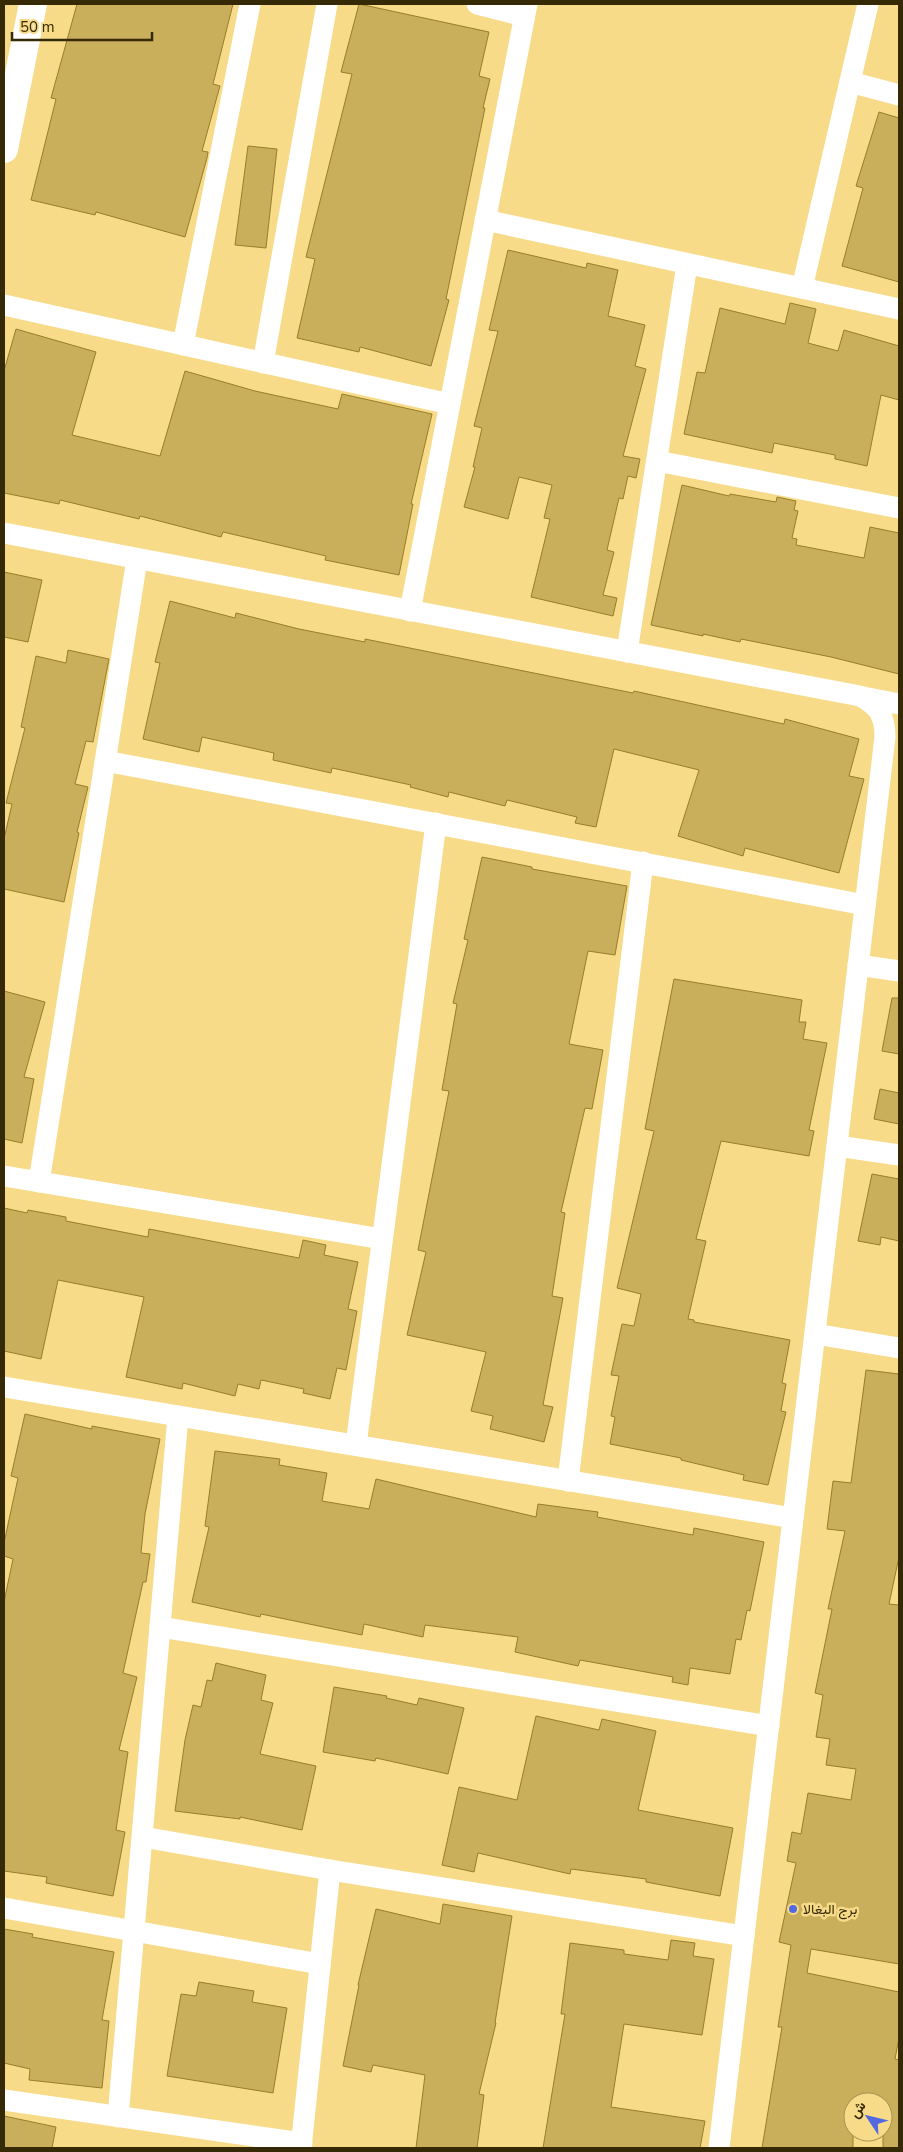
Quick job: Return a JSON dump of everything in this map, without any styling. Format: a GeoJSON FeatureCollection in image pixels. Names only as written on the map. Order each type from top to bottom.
{"type":"FeatureCollection","features":[{"type":"Feature","properties":{"kind":"main road"},"geometry":{"type":"LineString","coordinates":[[4,149],[33,4]]}},
{"type":"Feature","properties":{"kind":"street"},"geometry":{"type":"LineString","coordinates":[[183,345],[250,4]]}},
{"type":"Feature","properties":{"kind":"street"},"geometry":{"type":"LineString","coordinates":[[263,362],[327,4]]}},
{"type":"Feature","properties":{"kind":"street"},"geometry":{"type":"LineString","coordinates":[[410,611],[525,10],[477,4]]}},
{"type":"Feature","properties":{"kind":"street"},"geometry":{"type":"LineString","coordinates":[[802,288],[868,4]]}},
{"type":"Feature","properties":{"kind":"street"},"geometry":{"type":"LineString","coordinates":[[850,82],[899,94]]}},
{"type":"Feature","properties":{"kind":"street"},"geometry":{"type":"LineString","coordinates":[[485,220],[899,309]]}},
{"type":"Feature","properties":{"kind":"street"},"geometry":{"type":"LineString","coordinates":[[627,652],[687,264]]}},
{"type":"Feature","properties":{"kind":"street"},"geometry":{"type":"LineString","coordinates":[[4,305],[450,404]]}},
{"type":"Feature","properties":{"kind":"street"},"geometry":{"type":"LineString","coordinates":[[657,462],[899,508]]}},
{"type":"Feature","properties":{"kind":"street"},"geometry":{"type":"LineString","coordinates":[[4,533],[899,704]]}},
{"type":"Feature","properties":{"kind":"street"},"geometry":{"type":"LineString","coordinates":[[39,1182],[137,559]]}},
{"type":"Feature","properties":{"kind":"street"},"geometry":{"type":"LineString","coordinates":[[720,2148],[885,737],[885,723],[881,712],[877,707],[860,696]]}},
{"type":"Feature","properties":{"kind":"street"},"geometry":{"type":"LineString","coordinates":[[105,761],[865,905]]}},
{"type":"Feature","properties":{"kind":"street"},"geometry":{"type":"LineString","coordinates":[[356,1445],[436,823]]}},
{"type":"Feature","properties":{"kind":"street"},"geometry":{"type":"LineString","coordinates":[[568,1481],[643,862]]}},
{"type":"Feature","properties":{"kind":"street"},"geometry":{"type":"LineString","coordinates":[[858,965],[899,971]]}},
{"type":"Feature","properties":{"kind":"street"},"geometry":{"type":"LineString","coordinates":[[837,1146],[899,1155]]}},
{"type":"Feature","properties":{"kind":"street"},"geometry":{"type":"LineString","coordinates":[[4,1176],[382,1239]]}},
{"type":"Feature","properties":{"kind":"street"},"geometry":{"type":"LineString","coordinates":[[815,1334],[899,1348]]}},
{"type":"Feature","properties":{"kind":"street"},"geometry":{"type":"LineString","coordinates":[[4,1387],[793,1518]]}},
{"type":"Feature","properties":{"kind":"street"},"geometry":{"type":"LineString","coordinates":[[118,2117],[178,1416]]}},
{"type":"Feature","properties":{"kind":"street"},"geometry":{"type":"LineString","coordinates":[[160,1627],[769,1726]]}},
{"type":"Feature","properties":{"kind":"street"},"geometry":{"type":"LineString","coordinates":[[143,1837],[330,1870],[744,1936]]}},
{"type":"Feature","properties":{"kind":"street"},"geometry":{"type":"LineString","coordinates":[[4,2100],[302,2146],[330,1870]]}},
{"type":"Feature","properties":{"kind":"street"},"geometry":{"type":"LineString","coordinates":[[4,1908],[320,1964]]}},
{"type":"Feature","properties":{"kind":"building"},"geometry":{"type":"Polygon","coordinates":[[[77,4],[233,4],[213,84],[220,86],[202,151],[208,152],[207,158],[185,237],[96,212],[95,215],[31,200],[56,99],[51,98],[77,4]]]}},
{"type":"Feature","properties":{"kind":"building"},"geometry":{"type":"Polygon","coordinates":[[[359,4],[489,32],[479,76],[490,79],[483,108],[485,108],[446,299],[449,300],[431,366],[360,347],[359,352],[297,338],[315,259],[306,257],[352,74],[341,72],[359,4]]]}},
{"type":"Feature","properties":{"kind":"building"},"geometry":{"type":"Polygon","coordinates":[[[879,112],[899,118],[899,282],[842,266],[863,188],[856,186],[879,112]]]}},
{"type":"Feature","properties":{"kind":"building"},"geometry":{"type":"Polygon","coordinates":[[[248,146],[277,149],[266,248],[235,245],[248,146]]]}},
{"type":"Feature","properties":{"kind":"building"},"geometry":{"type":"Polygon","coordinates":[[[508,250],[586,268],[587,263],[618,270],[608,316],[645,325],[635,366],[646,369],[623,456],[640,459],[636,478],[628,476],[623,499],[619,498],[607,550],[614,552],[603,595],[617,598],[613,616],[531,597],[550,519],[544,518],[552,485],[519,477],[508,519],[464,507],[475,467],[473,467],[482,428],[474,426],[498,331],[489,330],[508,250]]]}},
{"type":"Feature","properties":{"kind":"building"},"geometry":{"type":"Polygon","coordinates":[[[790,303],[816,309],[808,343],[838,351],[844,330],[899,346],[899,400],[881,395],[867,466],[835,459],[835,455],[774,443],[772,453],[684,434],[697,372],[705,373],[720,308],[785,324],[790,303]]]}},
{"type":"Feature","properties":{"kind":"building"},"geometry":{"type":"Polygon","coordinates":[[[16,329],[96,352],[72,435],[160,456],[185,371],[255,391],[338,409],[342,394],[432,414],[411,504],[413,504],[399,575],[325,560],[326,556],[223,532],[221,537],[140,516],[139,519],[60,500],[59,504],[4,493],[4,371],[16,329]]]}},
{"type":"Feature","properties":{"kind":"building"},"geometry":{"type":"Polygon","coordinates":[[[682,485],[729,496],[730,494],[776,502],[777,497],[796,501],[794,510],[798,511],[792,538],[797,539],[796,545],[864,558],[870,527],[899,533],[899,674],[831,657],[741,639],[740,642],[651,625],[682,485]]]}},
{"type":"Feature","properties":{"kind":"building"},"geometry":{"type":"Polygon","coordinates":[[[4,572],[42,580],[28,642],[4,637],[4,572]]]}},
{"type":"Feature","properties":{"kind":"building"},"geometry":{"type":"Polygon","coordinates":[[[170,601],[235,618],[236,613],[299,629],[365,642],[365,639],[633,693],[634,691],[784,724],[785,719],[859,739],[849,776],[864,779],[839,873],[745,848],[743,856],[678,836],[699,770],[614,749],[596,827],[575,823],[577,817],[507,800],[505,806],[449,792],[448,797],[410,787],[411,785],[332,768],[331,773],[273,760],[274,753],[202,737],[199,752],[143,739],[160,663],[155,662],[170,601]]]}},
{"type":"Feature","properties":{"kind":"building"},"geometry":{"type":"Polygon","coordinates":[[[68,650],[109,659],[93,742],[86,741],[75,784],[88,787],[77,832],[79,833],[64,902],[4,889],[4,839],[12,804],[6,803],[25,728],[21,727],[36,656],[66,663],[68,650]]]}},
{"type":"Feature","properties":{"kind":"building"},"geometry":{"type":"Polygon","coordinates":[[[482,857],[532,867],[532,869],[627,886],[615,955],[588,951],[569,1044],[603,1050],[592,1109],[585,1108],[561,1212],[565,1213],[552,1296],[563,1298],[543,1405],[553,1407],[544,1442],[490,1429],[493,1416],[471,1411],[486,1352],[407,1335],[426,1252],[418,1250],[449,1091],[442,1090],[457,1004],[453,1003],[468,940],[464,939],[482,857]]]}},
{"type":"Feature","properties":{"kind":"building"},"geometry":{"type":"Polygon","coordinates":[[[674,979],[802,1000],[799,1022],[806,1022],[803,1039],[827,1043],[809,1130],[814,1131],[809,1156],[721,1141],[696,1239],[706,1241],[688,1319],[694,1320],[694,1322],[790,1340],[782,1383],[786,1384],[781,1411],[786,1412],[768,1485],[743,1480],[744,1475],[681,1460],[681,1458],[610,1444],[615,1417],[611,1416],[619,1376],[611,1375],[622,1324],[634,1326],[641,1294],[617,1288],[654,1131],[645,1129],[674,979]]]}},
{"type":"Feature","properties":{"kind":"building"},"geometry":{"type":"Polygon","coordinates":[[[4,991],[45,1002],[24,1077],[34,1079],[22,1143],[4,1139],[4,991]]]}},
{"type":"Feature","properties":{"kind":"building"},"geometry":{"type":"Polygon","coordinates":[[[892,998],[899,998],[899,1054],[882,1051],[892,998]]]}},
{"type":"Feature","properties":{"kind":"building"},"geometry":{"type":"Polygon","coordinates":[[[880,1089],[899,1093],[899,1124],[874,1119],[880,1089]]]}},
{"type":"Feature","properties":{"kind":"building"},"geometry":{"type":"Polygon","coordinates":[[[872,1174],[899,1179],[899,1241],[881,1237],[880,1245],[858,1241],[872,1174]]]}},
{"type":"Feature","properties":{"kind":"building"},"geometry":{"type":"Polygon","coordinates":[[[4,1208],[27,1213],[28,1210],[66,1217],[66,1221],[148,1237],[149,1229],[299,1258],[303,1240],[326,1245],[324,1255],[358,1262],[348,1309],[357,1311],[346,1370],[337,1368],[330,1399],[303,1393],[304,1389],[261,1380],[259,1389],[238,1384],[235,1396],[183,1383],[182,1389],[126,1377],[144,1297],[58,1280],[41,1359],[4,1351],[4,1208]]]}},
{"type":"Feature","properties":{"kind":"building"},"geometry":{"type":"Polygon","coordinates":[[[866,1370],[899,1374],[899,1557],[889,1604],[899,1605],[899,1964],[811,1949],[807,1973],[899,1992],[899,2038],[895,2059],[899,2060],[899,2148],[883,2148],[883,2142],[893,2142],[893,2092],[843,2092],[843,2142],[853,2142],[853,2148],[762,2148],[782,2027],[778,2027],[791,1945],[779,1942],[796,1863],[787,1861],[792,1832],[801,1834],[808,1793],[851,1800],[856,1769],[826,1765],[830,1739],[816,1737],[823,1695],[815,1693],[832,1609],[828,1609],[845,1531],[827,1529],[833,1481],[851,1483],[866,1370]]]}},
{"type":"Feature","properties":{"kind":"building"},"geometry":{"type":"Polygon","coordinates":[[[25,1414],[92,1429],[92,1426],[160,1439],[145,1514],[141,1553],[150,1554],[146,1582],[143,1582],[123,1673],[137,1677],[119,1750],[128,1752],[116,1830],[125,1832],[113,1896],[46,1883],[47,1877],[4,1871],[4,1602],[13,1559],[4,1556],[4,1543],[18,1478],[11,1476],[25,1414]]]}},
{"type":"Feature","properties":{"kind":"building"},"geometry":{"type":"Polygon","coordinates":[[[215,1451],[280,1459],[279,1465],[327,1473],[322,1501],[369,1509],[376,1479],[536,1517],[538,1504],[598,1512],[597,1517],[693,1535],[694,1528],[764,1542],[750,1611],[747,1610],[741,1640],[736,1639],[730,1674],[690,1668],[688,1685],[672,1682],[673,1677],[580,1660],[578,1666],[515,1652],[518,1637],[425,1625],[423,1637],[364,1624],[362,1635],[261,1614],[260,1617],[192,1602],[209,1527],[205,1526],[215,1451]]]}},
{"type":"Feature","properties":{"kind":"building"},"geometry":{"type":"Polygon","coordinates":[[[216,1663],[266,1675],[261,1700],[273,1703],[260,1754],[316,1766],[302,1830],[240,1817],[240,1819],[175,1811],[185,1740],[193,1705],[201,1707],[207,1680],[212,1681],[216,1663]]]}},
{"type":"Feature","properties":{"kind":"building"},"geometry":{"type":"Polygon","coordinates":[[[334,1687],[387,1696],[386,1698],[417,1705],[419,1698],[464,1708],[448,1774],[376,1758],[375,1761],[323,1752],[334,1687]]]}},
{"type":"Feature","properties":{"kind":"building"},"geometry":{"type":"Polygon","coordinates":[[[536,1716],[599,1730],[602,1719],[656,1731],[638,1810],[733,1828],[720,1896],[646,1882],[646,1879],[571,1869],[570,1874],[478,1853],[474,1872],[442,1865],[459,1787],[517,1800],[536,1716]]]}},
{"type":"Feature","properties":{"kind":"building"},"geometry":{"type":"Polygon","coordinates":[[[443,1904],[512,1916],[496,2023],[479,2094],[484,2095],[477,2148],[416,2148],[425,2075],[373,2065],[371,2072],[343,2066],[358,1985],[376,1909],[440,1924],[443,1904]]]}},
{"type":"Feature","properties":{"kind":"building"},"geometry":{"type":"Polygon","coordinates":[[[4,1929],[33,1934],[32,1937],[114,1952],[102,2020],[109,2021],[102,2088],[29,2080],[30,2069],[4,2063],[4,1929]]]}},
{"type":"Feature","properties":{"kind":"building"},"geometry":{"type":"Polygon","coordinates":[[[671,1940],[695,1943],[693,1956],[714,1959],[702,2035],[624,2024],[611,2107],[705,2121],[700,2148],[543,2148],[565,2014],[561,2014],[570,1943],[624,1950],[624,1954],[668,1960],[671,1940]]]}},
{"type":"Feature","properties":{"kind":"building"},"geometry":{"type":"Polygon","coordinates":[[[199,1982],[254,1991],[252,2002],[287,2008],[273,2093],[167,2076],[181,1994],[196,1996],[199,1982]]]}},
{"type":"Feature","properties":{"kind":"building"},"geometry":{"type":"Polygon","coordinates":[[[4,2116],[56,2127],[52,2148],[4,2148],[4,2116]]]}},
{"type":"Feature","properties":{"kind":"place","name":"برج البغالا"},"geometry":{"type":"Point","coordinates":[793,1909]}}]}
